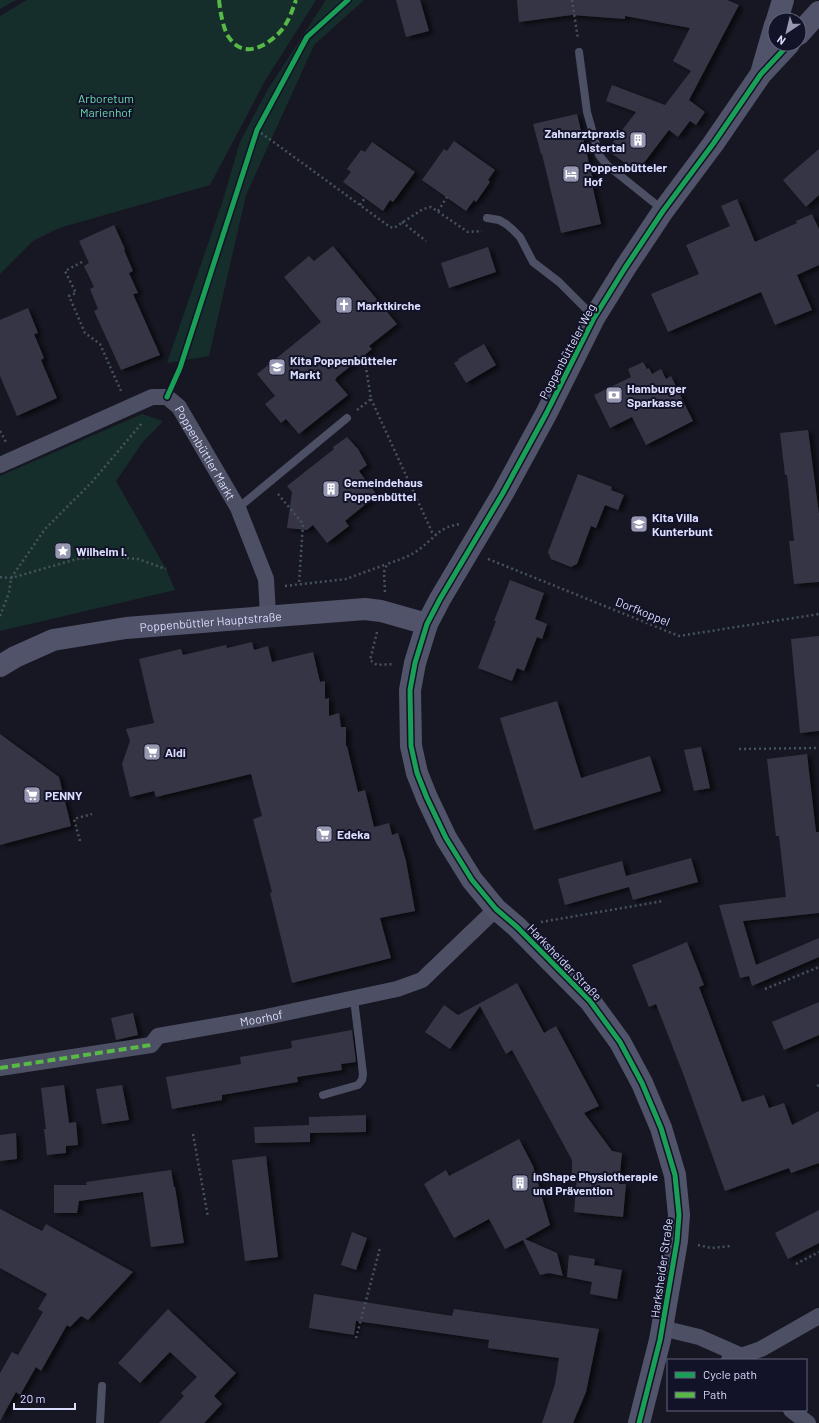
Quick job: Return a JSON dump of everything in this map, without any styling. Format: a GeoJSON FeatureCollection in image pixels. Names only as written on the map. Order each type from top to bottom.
{"type":"FeatureCollection","features":[{"type":"Feature","properties":{"kind":"main road"},"geometry":{"type":"LineString","coordinates":[[779,12],[783,0]]}},
{"type":"Feature","properties":{"kind":"main road","name":"Poppenbütteler Weg"},"geometry":{"type":"LineString","coordinates":[[761,74],[767,52]]}},
{"type":"Feature","properties":{"kind":"main road","name":"Poppenbütteler Weg"},"geometry":{"type":"LineString","coordinates":[[427,624],[546,414],[594,318],[663,211],[713,144],[761,74],[782,52]]}},
{"type":"Feature","properties":{"kind":"main road","name":"Poppenbüttler Hauptstraße"},"geometry":{"type":"LineString","coordinates":[[0,666],[15,657],[54,640],[126,628],[365,609],[381,611],[427,624]]}},
{"type":"Feature","properties":{"kind":"main road","name":"Harksheider Straße"},"geometry":{"type":"LineString","coordinates":[[427,624],[415,663],[410,690],[411,746],[418,773],[427,798],[446,838],[472,880],[496,909],[517,927],[590,1001],[620,1042],[642,1083],[661,1128],[675,1175],[679,1215],[677,1241],[662,1328],[662,1358],[639,1423]]}},
{"type":"Feature","properties":{"kind":"street","name":"Poppenbüttler Markt"},"geometry":{"type":"LineString","coordinates":[[0,465],[152,397],[167,397],[179,407],[238,508],[266,579],[268,616]]}},
{"type":"Feature","properties":{"kind":"street","name":"Moorhof"},"geometry":{"type":"LineString","coordinates":[[0,1068],[151,1045],[158,1036],[261,1018],[397,990],[422,980],[496,909]]}},
{"type":"Feature","properties":{"kind":"street"},"geometry":{"type":"LineString","coordinates":[[662,1328],[699,1337],[738,1359],[761,1349],[819,1316]]}},
{"type":"Feature","properties":{"kind":"street"},"geometry":{"type":"LineString","coordinates":[[792,1411],[808,1423]]}},
{"type":"Feature","properties":{"kind":"lane"},"geometry":{"type":"LineString","coordinates":[[579,52],[587,112],[599,155],[607,164],[663,211]]}},
{"type":"Feature","properties":{"kind":"lane"},"geometry":{"type":"LineString","coordinates":[[487,218],[499,220],[512,229],[520,237],[533,262],[559,282],[594,318]]}},
{"type":"Feature","properties":{"kind":"lane"},"geometry":{"type":"LineString","coordinates":[[238,508],[347,418]]}},
{"type":"Feature","properties":{"kind":"lane"},"geometry":{"type":"LineString","coordinates":[[323,1095],[358,1085],[362,1080],[363,1074],[354,998]]}},
{"type":"Feature","properties":{"kind":"lane"},"geometry":{"type":"LineString","coordinates":[[100,1423],[102,1386]]}},
{"type":"Feature","properties":{"kind":"path"},"geometry":{"type":"LineString","coordinates":[[572,0],[576,22]]}},
{"type":"Feature","properties":{"kind":"path"},"geometry":{"type":"LineString","coordinates":[[258,130],[390,227],[394,228],[426,207],[433,208],[468,232],[477,233],[483,231]]}},
{"type":"Feature","properties":{"kind":"path"},"geometry":{"type":"LineString","coordinates":[[438,211],[447,197]]}},
{"type":"Feature","properties":{"kind":"path"},"geometry":{"type":"LineString","coordinates":[[360,205],[365,198]]}},
{"type":"Feature","properties":{"kind":"path"},"geometry":{"type":"LineString","coordinates":[[402,222],[426,241]]}},
{"type":"Feature","properties":{"kind":"path"},"geometry":{"type":"LineString","coordinates":[[82,262],[65,271],[76,293],[69,296],[85,333],[100,344],[129,408]]}},
{"type":"Feature","properties":{"kind":"path"},"geometry":{"type":"LineString","coordinates":[[364,356],[371,399],[432,532],[436,535]]}},
{"type":"Feature","properties":{"kind":"path"},"geometry":{"type":"LineString","coordinates":[[347,418],[371,399]]}},
{"type":"Feature","properties":{"kind":"path"},"geometry":{"type":"LineString","coordinates":[[0,616],[9,593],[11,578],[45,529],[92,482],[143,422]]}},
{"type":"Feature","properties":{"kind":"path"},"geometry":{"type":"LineString","coordinates":[[269,482],[303,524],[299,584]]}},
{"type":"Feature","properties":{"kind":"path"},"geometry":{"type":"LineString","coordinates":[[266,588],[346,579],[408,556],[421,548],[448,526],[488,518]]}},
{"type":"Feature","properties":{"kind":"path"},"geometry":{"type":"LineString","coordinates":[[0,577],[11,578],[76,559],[105,556],[138,559],[166,569]]}},
{"type":"Feature","properties":{"kind":"path"},"geometry":{"type":"LineString","coordinates":[[370,660],[386,590],[384,572],[387,564]]}},
{"type":"Feature","properties":{"kind":"path"},"geometry":{"type":"LineString","coordinates":[[739,750],[819,748]]}},
{"type":"Feature","properties":{"kind":"path"},"geometry":{"type":"LineString","coordinates":[[80,841],[74,819],[92,814]]}},
{"type":"Feature","properties":{"kind":"path"},"geometry":{"type":"LineString","coordinates":[[517,927],[663,901]]}},
{"type":"Feature","properties":{"kind":"path"},"geometry":{"type":"LineString","coordinates":[[765,989],[819,967]]}},
{"type":"Feature","properties":{"kind":"path"},"geometry":{"type":"LineString","coordinates":[[193,1134],[208,1216]]}},
{"type":"Feature","properties":{"kind":"path"},"geometry":{"type":"LineString","coordinates":[[677,1241],[711,1248],[731,1246]]}},
{"type":"Feature","properties":{"kind":"path"},"geometry":{"type":"LineString","coordinates":[[356,1338],[380,1248]]}},
{"type":"Feature","properties":{"kind":"path"},"geometry":{"type":"LineString","coordinates":[[796,1264],[819,1252]]}},
{"type":"Feature","properties":{"kind":"green space"},"geometry":{"type":"Polygon","coordinates":[[[0,0],[16,0],[0,9],[0,0]]]}},
{"type":"Feature","properties":{"kind":"green space","name":"Arboretum Marienhof"},"geometry":{"type":"Polygon","coordinates":[[[27,0],[316,0],[265,81],[210,185],[59,228],[33,241],[0,274],[0,16],[27,0]]]}},
{"type":"Feature","properties":{"kind":"green space"},"geometry":{"type":"Polygon","coordinates":[[[326,0],[364,0],[314,45],[246,195],[209,356],[167,363],[222,203],[240,142],[268,89],[326,0]]]}},
{"type":"Feature","properties":{"kind":"green space"},"geometry":{"type":"Polygon","coordinates":[[[142,414],[163,421],[142,443],[116,481],[166,569],[175,590],[0,631],[0,476],[142,414]]]}},
{"type":"Feature","properties":{"kind":"building"},"geometry":{"type":"Polygon","coordinates":[[[396,0],[420,0],[429,31],[406,37],[396,0]]]}},
{"type":"Feature","properties":{"kind":"building"},"geometry":{"type":"Polygon","coordinates":[[[517,0],[727,0],[739,5],[689,100],[705,112],[696,125],[690,121],[678,137],[669,130],[637,172],[607,150],[636,112],[606,101],[612,85],[665,105],[691,71],[673,61],[690,28],[625,16],[625,19],[572,15],[519,22],[517,0]]]}},
{"type":"Feature","properties":{"kind":"building","name":"Poppenbütteler Hof"},"geometry":{"type":"Polygon","coordinates":[[[577,114],[594,183],[592,184],[601,224],[561,233],[542,154],[533,124],[577,114]]]}},
{"type":"Feature","properties":{"kind":"building"},"geometry":{"type":"Polygon","coordinates":[[[454,141],[495,170],[488,180],[490,182],[476,202],[474,200],[466,211],[422,180],[444,149],[447,151],[454,141]]]}},
{"type":"Feature","properties":{"kind":"building"},"geometry":{"type":"Polygon","coordinates":[[[372,142],[415,172],[393,202],[390,200],[383,211],[343,182],[351,172],[347,169],[361,150],[365,152],[372,142]]]}},
{"type":"Feature","properties":{"kind":"building"},"geometry":{"type":"Polygon","coordinates":[[[819,149],[819,195],[806,207],[783,180],[819,149]]]}},
{"type":"Feature","properties":{"kind":"building"},"geometry":{"type":"Polygon","coordinates":[[[737,199],[755,242],[797,223],[796,221],[812,214],[819,229],[819,265],[797,275],[812,310],[775,325],[761,292],[668,332],[651,294],[699,274],[686,245],[730,226],[721,206],[737,199]]]}},
{"type":"Feature","properties":{"kind":"building"},"geometry":{"type":"Polygon","coordinates":[[[114,225],[133,271],[129,273],[138,293],[133,294],[160,355],[121,370],[94,311],[98,309],[90,289],[94,287],[84,266],[89,263],[79,241],[114,225]]]}},
{"type":"Feature","properties":{"kind":"building"},"geometry":{"type":"Polygon","coordinates":[[[333,246],[397,324],[369,346],[372,349],[337,377],[335,380],[348,395],[299,434],[286,419],[281,423],[265,404],[275,396],[257,374],[321,322],[284,277],[309,256],[314,261],[333,246]]]}},
{"type":"Feature","properties":{"kind":"building"},"geometry":{"type":"Polygon","coordinates":[[[488,247],[496,272],[449,288],[441,263],[488,247]]]}},
{"type":"Feature","properties":{"kind":"building"},"geometry":{"type":"Polygon","coordinates":[[[28,308],[38,333],[34,334],[44,358],[41,360],[57,398],[17,416],[0,376],[0,320],[28,308]]]}},
{"type":"Feature","properties":{"kind":"building"},"geometry":{"type":"Polygon","coordinates":[[[484,344],[496,365],[466,383],[454,363],[459,360],[458,359],[484,344]]]}},
{"type":"Feature","properties":{"kind":"building"},"geometry":{"type":"Polygon","coordinates":[[[643,362],[652,374],[661,369],[666,379],[671,376],[693,421],[646,445],[632,417],[610,428],[594,395],[631,377],[628,369],[643,362]]]}},
{"type":"Feature","properties":{"kind":"building"},"geometry":{"type":"Polygon","coordinates":[[[808,430],[819,514],[819,582],[794,584],[789,541],[794,541],[787,475],[785,475],[780,433],[808,430]]]}},
{"type":"Feature","properties":{"kind":"building","name":"Gemeindehaus Poppenbüttel"},"geometry":{"type":"Polygon","coordinates":[[[347,437],[358,449],[367,465],[359,471],[377,495],[345,521],[349,526],[327,543],[313,525],[307,530],[287,528],[292,492],[287,486],[347,437]]]}},
{"type":"Feature","properties":{"kind":"building"},"geometry":{"type":"Polygon","coordinates":[[[578,474],[612,487],[611,490],[624,495],[618,510],[605,505],[596,528],[591,526],[577,564],[571,567],[551,559],[548,552],[578,474]]]}},
{"type":"Feature","properties":{"kind":"building"},"geometry":{"type":"Polygon","coordinates":[[[510,580],[544,593],[535,619],[547,624],[542,639],[537,637],[524,671],[517,668],[512,681],[478,668],[510,580]]]}},
{"type":"Feature","properties":{"kind":"building"},"geometry":{"type":"Polygon","coordinates":[[[819,636],[819,731],[800,733],[791,639],[819,636]]]}},
{"type":"Feature","properties":{"kind":"building"},"geometry":{"type":"Polygon","coordinates":[[[252,642],[254,650],[268,646],[272,662],[313,652],[320,682],[325,681],[325,699],[329,698],[329,716],[339,713],[341,727],[346,727],[346,746],[358,792],[365,790],[374,827],[389,823],[392,835],[398,833],[406,861],[415,911],[380,918],[391,958],[292,983],[270,893],[272,892],[253,819],[262,816],[251,774],[156,797],[154,791],[130,797],[122,764],[130,741],[126,729],[154,723],[139,659],[181,649],[183,655],[226,645],[227,648],[252,642]]]}},
{"type":"Feature","properties":{"kind":"building"},"geometry":{"type":"Polygon","coordinates":[[[557,701],[581,778],[650,756],[661,791],[534,830],[500,718],[557,701]]]}},
{"type":"Feature","properties":{"kind":"building","name":"PENNY"},"geometry":{"type":"Polygon","coordinates":[[[0,734],[59,777],[71,826],[0,845],[0,734]]]}},
{"type":"Feature","properties":{"kind":"building"},"geometry":{"type":"Polygon","coordinates":[[[701,747],[710,788],[694,791],[684,750],[701,747]]]}},
{"type":"Feature","properties":{"kind":"building"},"geometry":{"type":"Polygon","coordinates":[[[807,754],[816,832],[819,832],[819,913],[743,921],[756,965],[819,938],[819,957],[752,986],[749,976],[740,978],[719,905],[786,897],[779,836],[776,836],[767,759],[807,754]]]}},
{"type":"Feature","properties":{"kind":"building"},"geometry":{"type":"Polygon","coordinates":[[[691,858],[698,882],[633,900],[629,887],[565,905],[558,879],[622,861],[626,876],[691,858]]]}},
{"type":"Feature","properties":{"kind":"building"},"geometry":{"type":"Polygon","coordinates":[[[687,942],[704,985],[699,987],[742,1102],[764,1095],[769,1108],[784,1103],[792,1125],[819,1111],[819,1163],[791,1173],[789,1168],[725,1191],[684,1076],[656,1004],[649,1007],[632,965],[687,942]]]}},
{"type":"Feature","properties":{"kind":"building"},"geometry":{"type":"Polygon","coordinates":[[[517,983],[544,1033],[556,1026],[599,1106],[584,1113],[612,1151],[622,1153],[619,1184],[626,1184],[623,1217],[574,1212],[577,1177],[572,1177],[572,1160],[512,1050],[506,1054],[480,1006],[450,1049],[425,1032],[444,1005],[458,1015],[517,983]]]}},
{"type":"Feature","properties":{"kind":"building"},"geometry":{"type":"Polygon","coordinates":[[[819,1002],[819,1035],[784,1050],[772,1022],[819,1002]]]}},
{"type":"Feature","properties":{"kind":"building"},"geometry":{"type":"Polygon","coordinates":[[[133,1013],[138,1035],[116,1040],[111,1018],[133,1013]]]}},
{"type":"Feature","properties":{"kind":"building"},"geometry":{"type":"Polygon","coordinates":[[[352,1030],[356,1062],[341,1064],[342,1070],[297,1077],[298,1082],[222,1095],[222,1100],[172,1109],[166,1077],[241,1064],[240,1057],[292,1048],[291,1041],[352,1030]]]}},
{"type":"Feature","properties":{"kind":"building"},"geometry":{"type":"Polygon","coordinates":[[[64,1085],[69,1123],[76,1122],[78,1145],[66,1146],[66,1153],[47,1155],[44,1129],[46,1129],[41,1088],[64,1085]]]}},
{"type":"Feature","properties":{"kind":"building"},"geometry":{"type":"Polygon","coordinates":[[[122,1085],[129,1120],[102,1124],[96,1089],[122,1085]]]}},
{"type":"Feature","properties":{"kind":"building"},"geometry":{"type":"Polygon","coordinates":[[[366,1115],[366,1132],[310,1133],[310,1142],[255,1143],[254,1127],[309,1125],[309,1117],[366,1115]]]}},
{"type":"Feature","properties":{"kind":"building"},"geometry":{"type":"Polygon","coordinates":[[[16,1133],[17,1159],[0,1161],[0,1135],[16,1133]]]}},
{"type":"Feature","properties":{"kind":"building"},"geometry":{"type":"Polygon","coordinates":[[[519,1139],[533,1166],[550,1225],[525,1239],[557,1253],[563,1276],[549,1273],[540,1275],[523,1240],[505,1249],[489,1219],[454,1238],[424,1184],[446,1170],[449,1176],[519,1139]]]}},
{"type":"Feature","properties":{"kind":"building"},"geometry":{"type":"Polygon","coordinates":[[[266,1156],[278,1257],[245,1261],[232,1160],[266,1156]]]}},
{"type":"Feature","properties":{"kind":"building"},"geometry":{"type":"Polygon","coordinates":[[[171,1170],[184,1243],[151,1247],[143,1192],[79,1201],[77,1213],[54,1213],[54,1185],[87,1185],[86,1182],[171,1170]]]}},
{"type":"Feature","properties":{"kind":"building"},"geometry":{"type":"Polygon","coordinates":[[[0,1209],[42,1231],[46,1224],[133,1272],[88,1320],[81,1316],[70,1327],[67,1325],[41,1371],[36,1367],[20,1395],[16,1392],[0,1421],[0,1373],[12,1352],[18,1355],[43,1312],[38,1309],[47,1294],[0,1268],[0,1209]]]}},
{"type":"Feature","properties":{"kind":"building"},"geometry":{"type":"Polygon","coordinates":[[[819,1210],[819,1243],[788,1259],[775,1233],[819,1210]]]}},
{"type":"Feature","properties":{"kind":"building"},"geometry":{"type":"Polygon","coordinates":[[[352,1232],[367,1238],[356,1270],[341,1265],[352,1232]]]}},
{"type":"Feature","properties":{"kind":"building"},"geometry":{"type":"Polygon","coordinates":[[[569,1255],[595,1259],[594,1265],[622,1270],[617,1299],[590,1294],[592,1282],[567,1277],[569,1255]]]}},
{"type":"Feature","properties":{"kind":"building"},"geometry":{"type":"Polygon","coordinates":[[[314,1294],[452,1316],[454,1309],[599,1329],[586,1392],[573,1423],[542,1423],[555,1384],[559,1358],[488,1348],[489,1340],[356,1321],[354,1335],[309,1328],[314,1294]]]}},
{"type":"Feature","properties":{"kind":"building"},"geometry":{"type":"Polygon","coordinates":[[[168,1309],[236,1373],[214,1396],[222,1404],[204,1423],[159,1423],[184,1396],[181,1393],[197,1377],[170,1352],[140,1383],[118,1363],[168,1309]]]}},
{"type":"Feature","properties":{"kind":"marked path"},"geometry":{"type":"LineString","coordinates":[[219,0],[226,33],[234,43],[246,49],[260,47],[279,33],[287,22],[296,0]]}},
{"type":"Feature","properties":{"kind":"marked path"},"geometry":{"type":"LineString","coordinates":[[0,1068],[151,1045]]}},
{"type":"Feature","properties":{"kind":"cycle path"},"geometry":{"type":"LineString","coordinates":[[167,397],[180,368],[257,130],[307,37],[348,0]]}},
{"type":"Feature","properties":{"kind":"cycle path"},"geometry":{"type":"LineString","coordinates":[[639,1423],[660,1340],[677,1241],[679,1215],[675,1175],[661,1128],[642,1083],[620,1042],[590,1001],[517,927],[496,909],[472,880],[446,838],[417,773],[411,746],[410,690],[415,663],[427,624],[440,599],[503,493],[546,414],[594,318],[663,211],[713,144],[761,74],[782,52]]}},
{"type":"Feature","properties":{"kind":"place","name":"Zahnarztpraxis Alstertal"},"geometry":{"type":"Point","coordinates":[638,140]}},
{"type":"Feature","properties":{"kind":"place","name":"Poppenbütteler Hof"},"geometry":{"type":"Point","coordinates":[571,174]}},
{"type":"Feature","properties":{"kind":"place","name":"Marktkirche"},"geometry":{"type":"Point","coordinates":[344,305]}},
{"type":"Feature","properties":{"kind":"place","name":"Kita Poppenbütteler Markt"},"geometry":{"type":"Point","coordinates":[277,367]}},
{"type":"Feature","properties":{"kind":"place","name":"Hamburger Sparkasse"},"geometry":{"type":"Point","coordinates":[614,395]}},
{"type":"Feature","properties":{"kind":"place","name":"Gemeindehaus Poppenbüttel"},"geometry":{"type":"Point","coordinates":[331,489]}},
{"type":"Feature","properties":{"kind":"place","name":"Kita Villa Kunterbunt"},"geometry":{"type":"Point","coordinates":[639,524]}},
{"type":"Feature","properties":{"kind":"place","name":"Wilhelm I."},"geometry":{"type":"Point","coordinates":[63,551]}},
{"type":"Feature","properties":{"kind":"place","name":"Aldi"},"geometry":{"type":"Point","coordinates":[152,752]}},
{"type":"Feature","properties":{"kind":"place","name":"PENNY"},"geometry":{"type":"Point","coordinates":[32,795]}},
{"type":"Feature","properties":{"kind":"place","name":"Edeka"},"geometry":{"type":"Point","coordinates":[324,834]}},
{"type":"Feature","properties":{"kind":"place","name":"inShape Physiotherapie und Prävention"},"geometry":{"type":"Point","coordinates":[520,1183]}}]}
